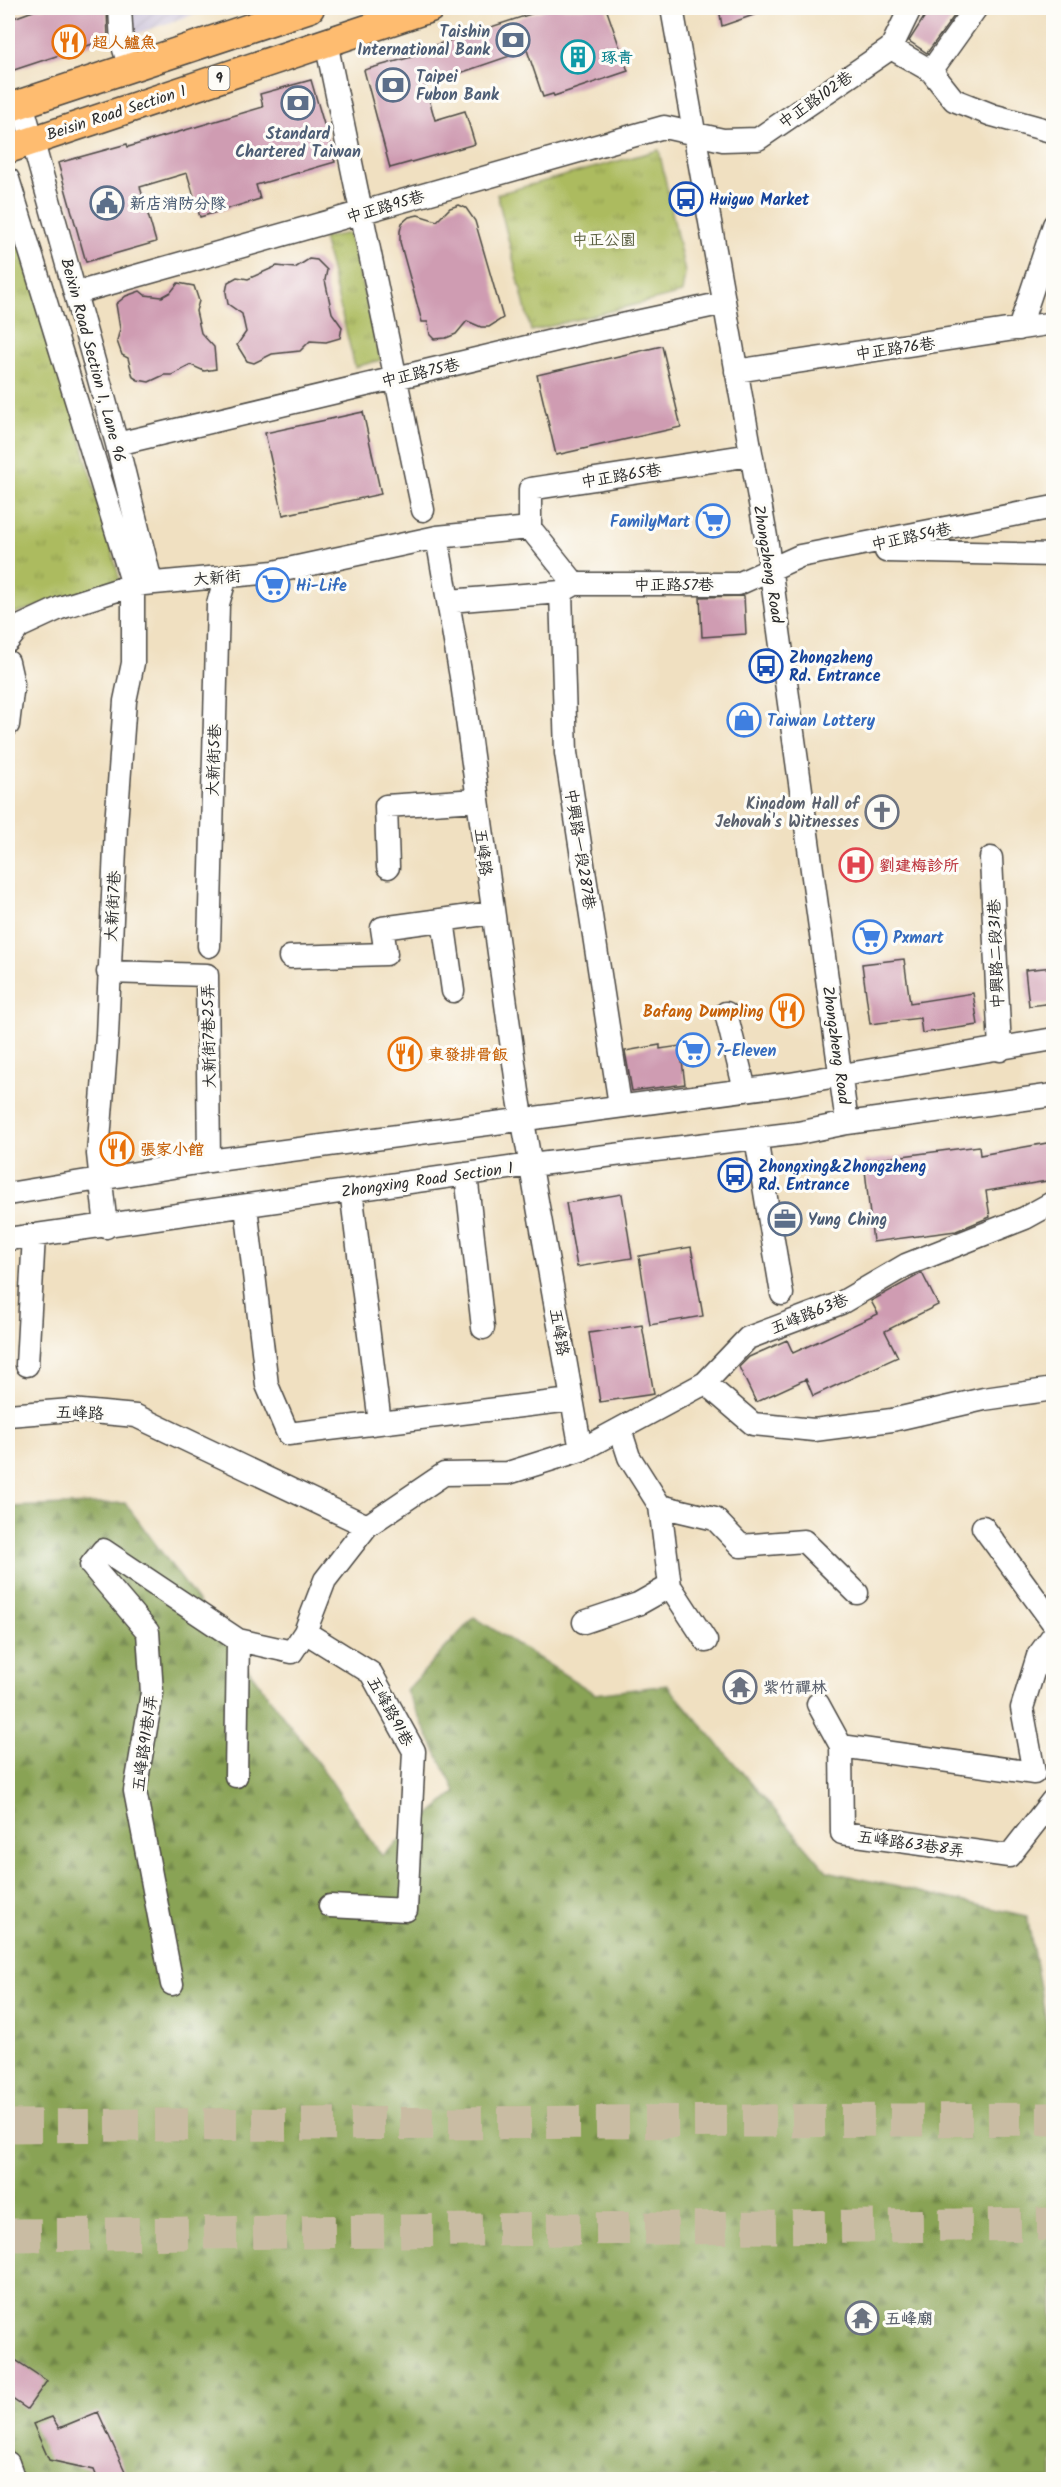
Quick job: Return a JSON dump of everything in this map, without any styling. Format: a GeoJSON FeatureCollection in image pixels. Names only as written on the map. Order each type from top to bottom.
{"type":"FeatureCollection","features":[{"type":"Feature","properties":{"kind":"main road","name":"9"},"geometry":{"type":"LineString","coordinates":[[15,106],[309,8]]}},
{"type":"Feature","properties":{"kind":"main road","name":"Beisin Road Section 1"},"geometry":{"type":"LineString","coordinates":[[20,144],[430,8]]}},
{"type":"Feature","properties":{"kind":"street"},"geometry":{"type":"LineString","coordinates":[[120,8],[122,43],[130,68]]}},
{"type":"Feature","properties":{"kind":"street","name":"Zhongzheng Road"},"geometry":{"type":"LineString","coordinates":[[672,8],[770,570],[847,1123]]}},
{"type":"Feature","properties":{"kind":"street"},"geometry":{"type":"LineString","coordinates":[[931,71],[976,8]]}},
{"type":"Feature","properties":{"kind":"street","name":"中正路102巷"},"geometry":{"type":"LineString","coordinates":[[694,134],[723,140],[758,139],[891,48],[910,9]]}},
{"type":"Feature","properties":{"kind":"street"},"geometry":{"type":"LineString","coordinates":[[326,42],[423,510]]}},
{"type":"Feature","properties":{"kind":"street"},"geometry":{"type":"LineString","coordinates":[[891,48],[931,71],[954,100],[992,115],[1053,132]]}},
{"type":"Feature","properties":{"kind":"street","name":"Beixin Road Section 1, Lane 96"},"geometry":{"type":"LineString","coordinates":[[15,106],[20,144],[76,293],[117,444],[142,584]]}},
{"type":"Feature","properties":{"kind":"street","name":"中正路95巷"},"geometry":{"type":"LineString","coordinates":[[76,293],[663,127],[694,134]]}},
{"type":"Feature","properties":{"kind":"street"},"geometry":{"type":"LineString","coordinates":[[8,179],[142,584]]}},
{"type":"Feature","properties":{"kind":"street"},"geometry":{"type":"LineString","coordinates":[[1019,329],[1053,225]]}},
{"type":"Feature","properties":{"kind":"street","name":"中正路75巷"},"geometry":{"type":"LineString","coordinates":[[117,444],[724,303]]}},
{"type":"Feature","properties":{"kind":"street","name":"中正路76巷"},"geometry":{"type":"LineString","coordinates":[[736,371],[1053,323]]}},
{"type":"Feature","properties":{"kind":"street","name":"中正路65巷"},"geometry":{"type":"LineString","coordinates":[[530,528],[530,489],[751,454]]}},
{"type":"Feature","properties":{"kind":"street","name":"中正路54巷"},"geometry":{"type":"LineString","coordinates":[[770,570],[800,556],[846,550],[1053,507]]}},
{"type":"Feature","properties":{"kind":"street"},"geometry":{"type":"LineString","coordinates":[[449,601],[568,588],[530,528]]}},
{"type":"Feature","properties":{"kind":"street","name":"大新街"},"geometry":{"type":"LineString","coordinates":[[8,641],[19,627],[60,608],[142,584],[274,572],[437,537],[530,528]]}},
{"type":"Feature","properties":{"kind":"street","name":"五峰路"},"geometry":{"type":"LineString","coordinates":[[437,537],[449,601],[522,1119],[581,1450]]}},
{"type":"Feature","properties":{"kind":"street"},"geometry":{"type":"LineString","coordinates":[[846,550],[1053,555]]}},
{"type":"Feature","properties":{"kind":"street","name":"中正路57巷"},"geometry":{"type":"LineString","coordinates":[[568,588],[738,584],[770,570]]}},
{"type":"Feature","properties":{"kind":"street","name":"大新街5巷"},"geometry":{"type":"LineString","coordinates":[[209,946],[218,604],[225,576]]}},
{"type":"Feature","properties":{"kind":"street","name":"大新街7巷"},"geometry":{"type":"LineString","coordinates":[[106,1227],[98,1154],[108,972],[123,724],[142,584]]}},
{"type":"Feature","properties":{"kind":"street","name":"中興路一段287巷"},"geometry":{"type":"LineString","coordinates":[[568,588],[566,753],[620,1106]]}},
{"type":"Feature","properties":{"kind":"street"},"geometry":{"type":"LineString","coordinates":[[8,662],[13,684],[8,725]]}},
{"type":"Feature","properties":{"kind":"street"},"geometry":{"type":"LineString","coordinates":[[388,867],[386,806],[477,800]]}},
{"type":"Feature","properties":{"kind":"street","name":"中興路二段31巷"},"geometry":{"type":"LineString","coordinates":[[992,858],[1000,1050]]}},
{"type":"Feature","properties":{"kind":"street"},"geometry":{"type":"LineString","coordinates":[[290,957],[386,954],[382,928],[492,913]]}},
{"type":"Feature","properties":{"kind":"street"},"geometry":{"type":"LineString","coordinates":[[443,920],[453,991]]}},
{"type":"Feature","properties":{"kind":"street","name":"大新街7巷25弄"},"geometry":{"type":"LineString","coordinates":[[108,972],[207,975],[209,1161]]}},
{"type":"Feature","properties":{"kind":"street"},"geometry":{"type":"LineString","coordinates":[[726,1012],[745,1090]]}},
{"type":"Feature","properties":{"kind":"street"},"geometry":{"type":"LineString","coordinates":[[8,1194],[209,1161],[745,1090],[1000,1050],[1053,1039]]}},
{"type":"Feature","properties":{"kind":"street","name":"Zhongxing Road Section 1"},"geometry":{"type":"LineString","coordinates":[[8,1239],[106,1227],[531,1165],[756,1138],[847,1123],[1053,1095]]}},
{"type":"Feature","properties":{"kind":"street"},"geometry":{"type":"LineString","coordinates":[[756,1138],[782,1294]]}},
{"type":"Feature","properties":{"kind":"street"},"geometry":{"type":"LineString","coordinates":[[466,1174],[483,1328]]}},
{"type":"Feature","properties":{"kind":"street"},"geometry":{"type":"LineString","coordinates":[[351,1190],[380,1422]]}},
{"type":"Feature","properties":{"kind":"street","name":"五峰路63巷"},"geometry":{"type":"LineString","coordinates":[[581,1450],[705,1383],[748,1338],[841,1303],[906,1265],[1025,1218],[1053,1202]]}},
{"type":"Feature","properties":{"kind":"street"},"geometry":{"type":"LineString","coordinates":[[246,1206],[267,1385],[288,1434],[571,1400]]}},
{"type":"Feature","properties":{"kind":"street"},"geometry":{"type":"LineString","coordinates":[[27,1365],[34,1235]]}},
{"type":"Feature","properties":{"kind":"street"},"geometry":{"type":"LineString","coordinates":[[705,1383],[753,1425],[814,1430],[892,1420],[984,1399],[1053,1389]]}},
{"type":"Feature","properties":{"kind":"street","name":"五峰路"},"geometry":{"type":"LineString","coordinates":[[8,1415],[71,1410],[136,1416],[367,1526]]}},
{"type":"Feature","properties":{"kind":"street"},"geometry":{"type":"LineString","coordinates":[[620,1429],[629,1457],[660,1506],[670,1586],[706,1641]]}},
{"type":"Feature","properties":{"kind":"street"},"geometry":{"type":"LineString","coordinates":[[304,1632],[325,1580],[367,1526],[444,1474],[508,1473],[581,1450]]}},
{"type":"Feature","properties":{"kind":"street"},"geometry":{"type":"LineString","coordinates":[[660,1506],[715,1519],[741,1546],[804,1541],[857,1593]]}},
{"type":"Feature","properties":{"kind":"street"},"geometry":{"type":"LineString","coordinates":[[983,1527],[1053,1624]]}},
{"type":"Feature","properties":{"kind":"street","name":"五峰路91巷1弄"},"geometry":{"type":"LineString","coordinates":[[172,1984],[135,1791],[152,1693],[148,1632],[91,1565],[104,1550],[238,1640],[292,1652],[304,1632]]}},
{"type":"Feature","properties":{"kind":"street"},"geometry":{"type":"LineString","coordinates":[[584,1622],[638,1604],[670,1586]]}},
{"type":"Feature","properties":{"kind":"street","name":"五峰路91巷"},"geometry":{"type":"LineString","coordinates":[[304,1632],[371,1672],[414,1751],[406,1910],[330,1906]]}},
{"type":"Feature","properties":{"kind":"street"},"geometry":{"type":"LineString","coordinates":[[841,1746],[1034,1773],[1022,1708],[1038,1656],[1053,1634]]}},
{"type":"Feature","properties":{"kind":"street"},"geometry":{"type":"LineString","coordinates":[[236,1776],[238,1640]]}},
{"type":"Feature","properties":{"kind":"street","name":"五峰路63巷8弄"},"geometry":{"type":"LineString","coordinates":[[818,1704],[841,1746],[842,1833],[1009,1856],[1053,1801],[1034,1773]]}},
{"type":"Feature","properties":{"kind":"street"},"geometry":{"type":"LineString","coordinates":[[8,2463],[14,2480]]}},
{"type":"Feature","properties":{"kind":"shaded area"},"geometry":{"type":"Polygon","coordinates":[[[125,8],[212,8],[127,37],[125,8]]]}},
{"type":"Feature","properties":{"kind":"green space","name":"中正公園"},"geometry":{"type":"Polygon","coordinates":[[[659,150],[685,273],[682,293],[531,331],[497,194],[659,150]]]}},
{"type":"Feature","properties":{"kind":"green space"},"geometry":{"type":"Polygon","coordinates":[[[8,176],[121,584],[8,615],[8,176]]]}},
{"type":"Feature","properties":{"kind":"green space"},"geometry":{"type":"Polygon","coordinates":[[[349,233],[381,360],[355,367],[323,238],[349,233]]]}},
{"type":"Feature","properties":{"kind":"green space"},"geometry":{"type":"Polygon","coordinates":[[[125,1503],[329,1778],[382,1856],[456,1792],[406,1691],[474,1617],[595,1694],[667,1685],[827,1871],[1027,1916],[1053,2059],[1053,2479],[8,2479],[8,1507],[125,1503]]]}},
{"type":"Feature","properties":{"kind":"building"},"geometry":{"type":"Polygon","coordinates":[[[31,8],[107,8],[108,39],[8,72],[8,20],[33,11],[31,8]]]}},
{"type":"Feature","properties":{"kind":"building"},"geometry":{"type":"Polygon","coordinates":[[[549,8],[606,8],[628,71],[554,96],[553,94],[543,97],[527,50],[425,85],[435,120],[465,111],[475,144],[390,168],[364,70],[437,50],[436,45],[549,8]]]}},
{"type":"Feature","properties":{"kind":"building"},"geometry":{"type":"Polygon","coordinates":[[[719,8],[767,8],[768,10],[722,26],[719,8]]]}},
{"type":"Feature","properties":{"kind":"building"},"geometry":{"type":"Polygon","coordinates":[[[930,8],[960,8],[927,53],[909,41],[930,8]]]}},
{"type":"Feature","properties":{"kind":"building"},"geometry":{"type":"Polygon","coordinates":[[[311,80],[335,162],[256,185],[260,199],[200,217],[187,173],[140,187],[156,242],[86,262],[58,163],[127,144],[128,147],[263,107],[260,94],[311,80]]]}},
{"type":"Feature","properties":{"kind":"building"},"geometry":{"type":"Polygon","coordinates":[[[459,205],[466,208],[475,221],[503,318],[489,327],[481,327],[467,321],[456,334],[434,339],[430,335],[428,322],[422,322],[400,242],[400,231],[402,223],[409,217],[418,215],[437,221],[450,208],[459,205]]]}},
{"type":"Feature","properties":{"kind":"building"},"geometry":{"type":"Polygon","coordinates":[[[309,259],[317,260],[327,270],[325,280],[332,313],[342,327],[340,338],[326,342],[310,341],[300,351],[272,354],[254,363],[247,361],[237,345],[246,332],[242,314],[228,304],[226,292],[228,282],[237,277],[248,279],[277,266],[295,268],[309,259]]]}},
{"type":"Feature","properties":{"kind":"building"},"geometry":{"type":"Polygon","coordinates":[[[178,283],[194,286],[199,301],[196,311],[201,333],[214,347],[216,369],[204,371],[191,365],[172,375],[164,375],[149,382],[138,380],[133,377],[128,358],[122,355],[117,341],[120,329],[116,304],[126,296],[140,291],[145,295],[162,297],[171,292],[178,283]]]}},
{"type":"Feature","properties":{"kind":"building"},"geometry":{"type":"Polygon","coordinates":[[[662,346],[681,427],[556,455],[537,375],[662,346]]]}},
{"type":"Feature","properties":{"kind":"building"},"geometry":{"type":"Polygon","coordinates":[[[363,412],[381,494],[283,515],[265,433],[363,412]]]}},
{"type":"Feature","properties":{"kind":"building"},"geometry":{"type":"Polygon","coordinates":[[[744,596],[746,634],[702,637],[700,597],[744,596]]]}},
{"type":"Feature","properties":{"kind":"building"},"geometry":{"type":"Polygon","coordinates":[[[904,959],[910,1003],[973,993],[978,1025],[922,1033],[920,1018],[870,1024],[862,964],[904,959]]]}},
{"type":"Feature","properties":{"kind":"building"},"geometry":{"type":"Polygon","coordinates":[[[1053,967],[1053,1003],[1029,1006],[1025,970],[1053,967]]]}},
{"type":"Feature","properties":{"kind":"building"},"geometry":{"type":"Polygon","coordinates":[[[660,1045],[660,1049],[680,1046],[685,1084],[632,1091],[625,1051],[660,1045]]]}},
{"type":"Feature","properties":{"kind":"building"},"geometry":{"type":"Polygon","coordinates":[[[1053,1142],[1053,1180],[986,1191],[990,1217],[956,1231],[873,1242],[864,1161],[979,1146],[980,1155],[1053,1142]]]}},
{"type":"Feature","properties":{"kind":"building"},"geometry":{"type":"Polygon","coordinates":[[[622,1194],[632,1258],[577,1267],[566,1203],[622,1194]]]}},
{"type":"Feature","properties":{"kind":"building"},"geometry":{"type":"Polygon","coordinates":[[[691,1247],[703,1316],[650,1325],[639,1256],[691,1247]]]}},
{"type":"Feature","properties":{"kind":"building"},"geometry":{"type":"Polygon","coordinates":[[[922,1273],[938,1305],[885,1331],[898,1357],[813,1396],[806,1379],[756,1402],[739,1367],[749,1357],[787,1340],[793,1353],[878,1314],[871,1301],[922,1273]]]}},
{"type":"Feature","properties":{"kind":"building"},"geometry":{"type":"Polygon","coordinates":[[[642,1325],[654,1394],[600,1402],[589,1333],[642,1325]]]}},
{"type":"Feature","properties":{"kind":"building"},"geometry":{"type":"Polygon","coordinates":[[[8,2355],[47,2381],[27,2409],[8,2396],[8,2355]]]}},
{"type":"Feature","properties":{"kind":"building"},"geometry":{"type":"Polygon","coordinates":[[[98,2412],[129,2480],[98,2480],[94,2470],[49,2460],[33,2424],[52,2417],[59,2428],[98,2412]]]}},
{"type":"Feature","properties":{"kind":"tunnel"},"geometry":{"type":"LineString","coordinates":[[8,2126],[1054,2119]]}},
{"type":"Feature","properties":{"kind":"tunnel"},"geometry":{"type":"LineString","coordinates":[[8,2235],[1054,2224]]}},
{"type":"Feature","properties":{"kind":"place","name":"Taishin International Bank"},"geometry":{"type":"Point","coordinates":[513,40]}},
{"type":"Feature","properties":{"kind":"place","name":"超人鱸魚"},"geometry":{"type":"Point","coordinates":[69,42]}},
{"type":"Feature","properties":{"kind":"place","name":"琢青"},"geometry":{"type":"Point","coordinates":[578,57]}},
{"type":"Feature","properties":{"kind":"place","name":"Taipei Fubon Bank"},"geometry":{"type":"Point","coordinates":[393,85]}},
{"type":"Feature","properties":{"kind":"place","name":"Standard Chartered Taiwan"},"geometry":{"type":"Point","coordinates":[298,103]}},
{"type":"Feature","properties":{"kind":"place","name":"Huiguo Market"},"geometry":{"type":"Point","coordinates":[686,199]}},
{"type":"Feature","properties":{"kind":"place","name":"新店消防分隊"},"geometry":{"type":"Point","coordinates":[107,203]}},
{"type":"Feature","properties":{"kind":"place","name":"FamilyMart"},"geometry":{"type":"Point","coordinates":[713,521]}},
{"type":"Feature","properties":{"kind":"place","name":"Hi-Life"},"geometry":{"type":"Point","coordinates":[273,585]}},
{"type":"Feature","properties":{"kind":"place","name":"Zhongzheng Rd. Entrance"},"geometry":{"type":"Point","coordinates":[766,666]}},
{"type":"Feature","properties":{"kind":"place","name":"Taiwan Lottery"},"geometry":{"type":"Point","coordinates":[744,720]}},
{"type":"Feature","properties":{"kind":"place","name":"Kingdom Hall of Jehovah's Witnesses"},"geometry":{"type":"Point","coordinates":[882,812]}},
{"type":"Feature","properties":{"kind":"place","name":"劉建梅診所"},"geometry":{"type":"Point","coordinates":[856,865]}},
{"type":"Feature","properties":{"kind":"place","name":"Pxmart"},"geometry":{"type":"Point","coordinates":[870,937]}},
{"type":"Feature","properties":{"kind":"place","name":"Bafang Dumpling"},"geometry":{"type":"Point","coordinates":[787,1011]}},
{"type":"Feature","properties":{"kind":"place","name":"7-Eleven"},"geometry":{"type":"Point","coordinates":[693,1050]}},
{"type":"Feature","properties":{"kind":"place","name":"東發排骨飯"},"geometry":{"type":"Point","coordinates":[405,1054]}},
{"type":"Feature","properties":{"kind":"place","name":"張家小館"},"geometry":{"type":"Point","coordinates":[117,1149]}},
{"type":"Feature","properties":{"kind":"place","name":"Zhongxing&Zhongzheng Rd. Entrance"},"geometry":{"type":"Point","coordinates":[735,1175]}},
{"type":"Feature","properties":{"kind":"place","name":"Yung Ching"},"geometry":{"type":"Point","coordinates":[785,1219]}},
{"type":"Feature","properties":{"kind":"place","name":"紫竹禪林"},"geometry":{"type":"Point","coordinates":[740,1687]}},
{"type":"Feature","properties":{"kind":"place","name":"五峰廟"},"geometry":{"type":"Point","coordinates":[862,2318]}}]}
